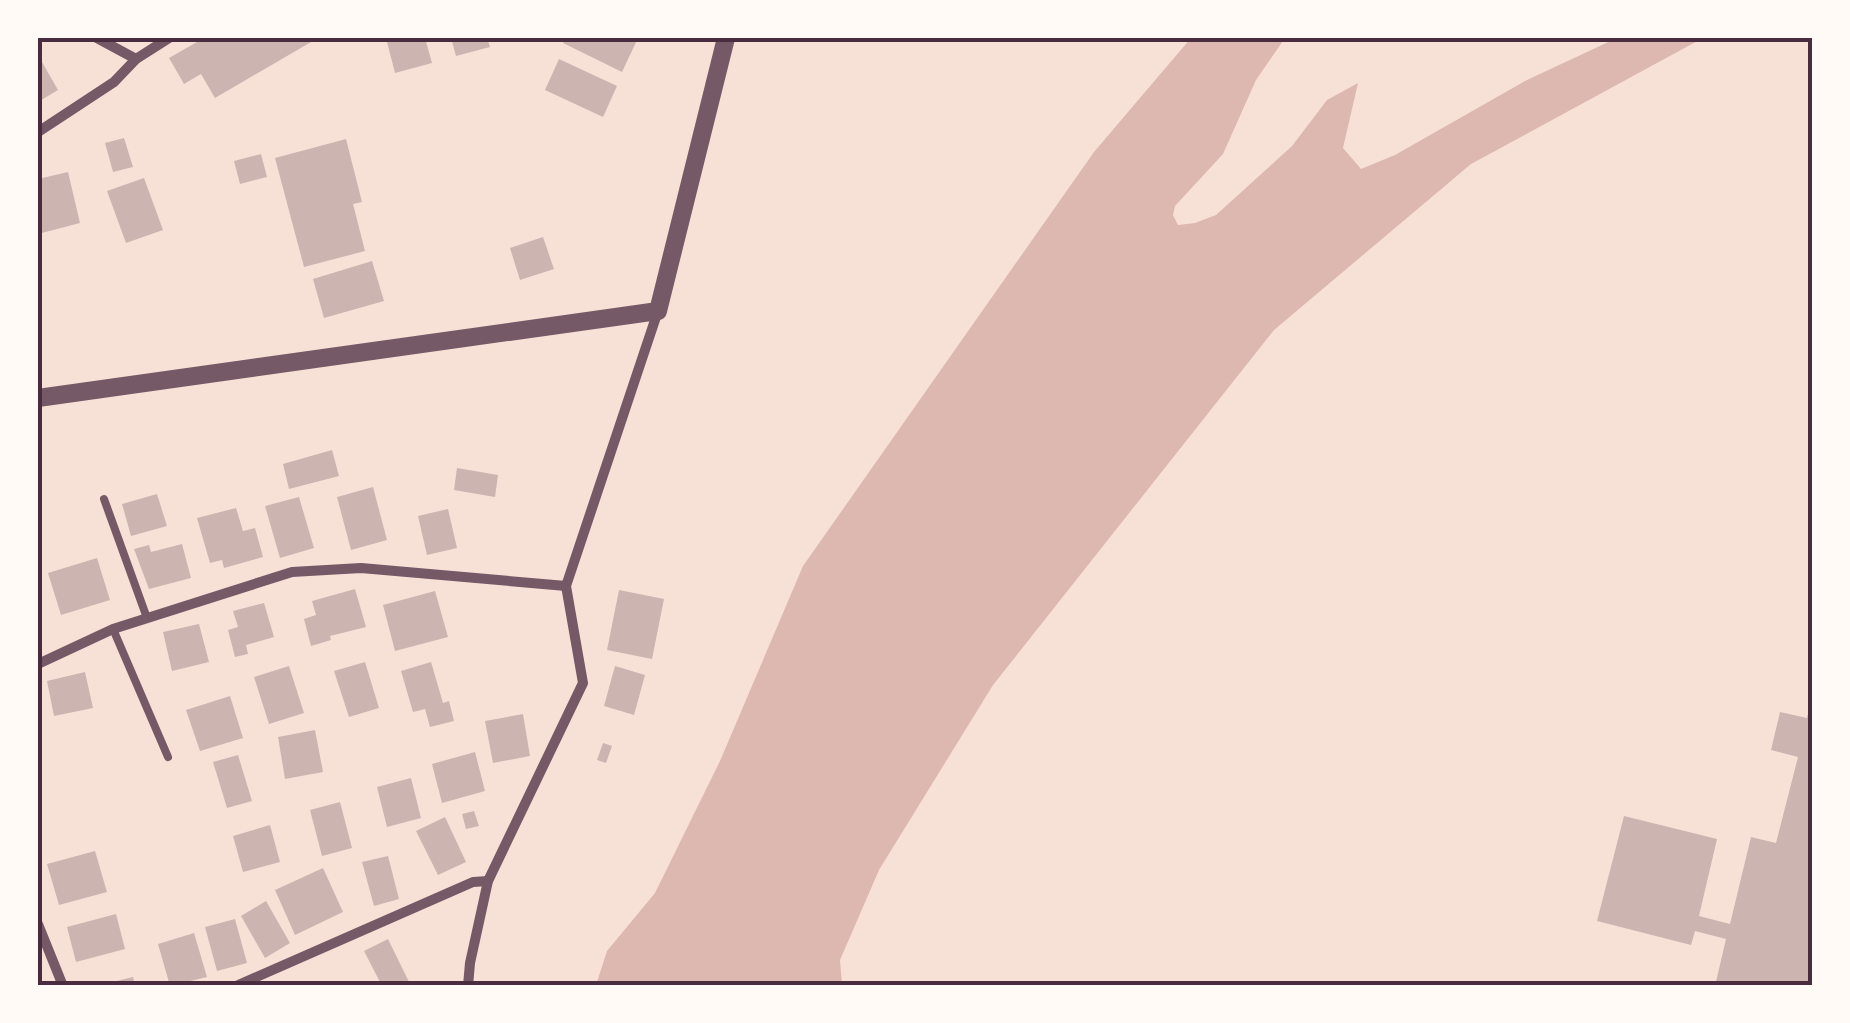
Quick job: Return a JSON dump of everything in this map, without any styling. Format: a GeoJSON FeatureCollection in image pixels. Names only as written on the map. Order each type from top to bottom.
{"type":"FeatureCollection","features":[{"type":"Feature","properties":{"kind":"street"},"geometry":{"type":"LineString","coordinates":[[96,38],[136,59]]}},
{"type":"Feature","properties":{"kind":"street"},"geometry":{"type":"LineString","coordinates":[[38,132],[114,82],[136,59],[169,38]]}},
{"type":"Feature","properties":{"kind":"street"},"geometry":{"type":"LineString","coordinates":[[468,986],[488,881],[582,683],[566,586],[658,311],[726,38]]}},
{"type":"Feature","properties":{"kind":"street"},"geometry":{"type":"LineString","coordinates":[[38,398],[658,311]]}},
{"type":"Feature","properties":{"kind":"street"},"geometry":{"type":"LineString","coordinates":[[38,664],[113,629],[292,572],[361,568],[566,586]]}},
{"type":"Feature","properties":{"kind":"street"},"geometry":{"type":"LineString","coordinates":[[236,986],[472,882],[488,881]]}},
{"type":"Feature","properties":{"kind":"street"},"geometry":{"type":"LineString","coordinates":[[38,924],[63,986]]}},
{"type":"Feature","properties":{"kind":"lane"},"geometry":{"type":"LineString","coordinates":[[104,500],[147,618]]}},
{"type":"Feature","properties":{"kind":"lane"},"geometry":{"type":"LineString","coordinates":[[113,629],[168,757]]}},
{"type":"Feature","properties":{"kind":"shaded area"},"geometry":{"type":"Polygon","coordinates":[[[1191,38],[1285,38],[1256,80],[1223,154],[1175,206],[1173,215],[1178,225],[1216,215],[1292,146],[1327,100],[1358,83],[1343,148],[1361,169],[1395,155],[1527,80],[1617,38],[1703,38],[1471,164],[1274,330],[993,685],[879,870],[840,960],[842,985],[596,985],[607,951],[655,893],[720,761],[803,566],[1094,152],[1191,38]]]}},
{"type":"Feature","properties":{"kind":"building"},"geometry":{"type":"Polygon","coordinates":[[[204,38],[318,38],[215,98],[201,74],[184,84],[169,58],[204,38]]]}},
{"type":"Feature","properties":{"kind":"building"},"geometry":{"type":"Polygon","coordinates":[[[386,38],[425,38],[432,63],[395,73],[386,38]]]}},
{"type":"Feature","properties":{"kind":"building"},"geometry":{"type":"Polygon","coordinates":[[[451,38],[487,38],[490,47],[456,56],[451,38]]]}},
{"type":"Feature","properties":{"kind":"building"},"geometry":{"type":"Polygon","coordinates":[[[566,38],[638,38],[622,72],[563,43],[566,38]]]}},
{"type":"Feature","properties":{"kind":"building"},"geometry":{"type":"Polygon","coordinates":[[[38,55],[58,90],[38,102],[38,55]]]}},
{"type":"Feature","properties":{"kind":"building"},"geometry":{"type":"Polygon","coordinates":[[[559,59],[617,86],[603,117],[545,90],[559,59]]]}},
{"type":"Feature","properties":{"kind":"building"},"geometry":{"type":"Polygon","coordinates":[[[124,138],[133,167],[113,172],[105,143],[124,138]]]}},
{"type":"Feature","properties":{"kind":"building"},"geometry":{"type":"Polygon","coordinates":[[[346,139],[362,202],[353,204],[365,251],[304,267],[275,158],[346,139]]]}},
{"type":"Feature","properties":{"kind":"building"},"geometry":{"type":"Polygon","coordinates":[[[261,154],[267,177],[240,184],[234,161],[261,154]]]}},
{"type":"Feature","properties":{"kind":"building"},"geometry":{"type":"Polygon","coordinates":[[[68,172],[80,223],[38,234],[38,179],[68,172]]]}},
{"type":"Feature","properties":{"kind":"building"},"geometry":{"type":"Polygon","coordinates":[[[144,178],[163,230],[126,243],[107,191],[144,178]]]}},
{"type":"Feature","properties":{"kind":"building"},"geometry":{"type":"Polygon","coordinates":[[[543,237],[554,269],[520,280],[510,248],[543,237]]]}},
{"type":"Feature","properties":{"kind":"building"},"geometry":{"type":"Polygon","coordinates":[[[372,261],[384,301],[324,318],[313,279],[372,261]]]}},
{"type":"Feature","properties":{"kind":"building"},"geometry":{"type":"Polygon","coordinates":[[[332,450],[339,476],[289,489],[283,464],[332,450]]]}},
{"type":"Feature","properties":{"kind":"building"},"geometry":{"type":"Polygon","coordinates":[[[457,468],[498,475],[495,497],[454,490],[457,468]]]}},
{"type":"Feature","properties":{"kind":"building"},"geometry":{"type":"Polygon","coordinates":[[[373,487],[387,540],[351,550],[337,497],[373,487]]]}},
{"type":"Feature","properties":{"kind":"building"},"geometry":{"type":"Polygon","coordinates":[[[157,494],[167,526],[131,536],[122,504],[157,494]]]}},
{"type":"Feature","properties":{"kind":"building"},"geometry":{"type":"Polygon","coordinates":[[[299,497],[314,548],[280,558],[265,506],[299,497]]]}},
{"type":"Feature","properties":{"kind":"building"},"geometry":{"type":"Polygon","coordinates":[[[236,508],[243,531],[255,528],[263,557],[224,568],[222,560],[210,563],[197,518],[236,508]]]}},
{"type":"Feature","properties":{"kind":"building"},"geometry":{"type":"Polygon","coordinates":[[[448,509],[457,548],[427,555],[418,516],[448,509]]]}},
{"type":"Feature","properties":{"kind":"building"},"geometry":{"type":"Polygon","coordinates":[[[182,544],[191,578],[149,589],[134,549],[149,545],[151,552],[182,544]]]}},
{"type":"Feature","properties":{"kind":"building"},"geometry":{"type":"Polygon","coordinates":[[[97,558],[110,600],[61,615],[48,573],[97,558]]]}},
{"type":"Feature","properties":{"kind":"building"},"geometry":{"type":"Polygon","coordinates":[[[355,589],[366,627],[330,636],[331,640],[311,646],[304,619],[316,615],[312,601],[355,589]]]}},
{"type":"Feature","properties":{"kind":"building"},"geometry":{"type":"Polygon","coordinates":[[[619,590],[664,599],[652,659],[607,650],[619,590]]]}},
{"type":"Feature","properties":{"kind":"building"},"geometry":{"type":"Polygon","coordinates":[[[435,591],[448,637],[395,651],[383,605],[435,591]]]}},
{"type":"Feature","properties":{"kind":"building"},"geometry":{"type":"Polygon","coordinates":[[[264,603],[274,637],[246,645],[248,654],[235,657],[228,630],[238,627],[233,611],[264,603]]]}},
{"type":"Feature","properties":{"kind":"building"},"geometry":{"type":"Polygon","coordinates":[[[199,624],[209,662],[172,671],[163,632],[199,624]]]}},
{"type":"Feature","properties":{"kind":"building"},"geometry":{"type":"Polygon","coordinates":[[[365,662],[379,708],[349,717],[334,671],[365,662]]]}},
{"type":"Feature","properties":{"kind":"building"},"geometry":{"type":"Polygon","coordinates":[[[431,662],[443,703],[449,701],[454,721],[430,727],[425,709],[413,712],[401,671],[431,662]]]}},
{"type":"Feature","properties":{"kind":"building"},"geometry":{"type":"Polygon","coordinates":[[[289,666],[304,713],[269,724],[254,677],[289,666]]]}},
{"type":"Feature","properties":{"kind":"building"},"geometry":{"type":"Polygon","coordinates":[[[615,666],[645,675],[634,715],[604,706],[615,666]]]}},
{"type":"Feature","properties":{"kind":"building"},"geometry":{"type":"Polygon","coordinates":[[[85,672],[93,708],[54,716],[47,681],[85,672]]]}},
{"type":"Feature","properties":{"kind":"building"},"geometry":{"type":"Polygon","coordinates":[[[230,696],[243,738],[200,751],[186,710],[230,696]]]}},
{"type":"Feature","properties":{"kind":"building"},"geometry":{"type":"Polygon","coordinates":[[[1811,700],[1812,986],[1715,986],[1726,939],[1695,931],[1691,945],[1597,921],[1624,816],[1717,839],[1699,916],[1730,924],[1751,837],[1776,843],[1798,757],[1771,750],[1780,712],[1807,718],[1811,700]]]}},
{"type":"Feature","properties":{"kind":"building"},"geometry":{"type":"Polygon","coordinates":[[[523,714],[530,756],[493,763],[485,721],[523,714]]]}},
{"type":"Feature","properties":{"kind":"building"},"geometry":{"type":"Polygon","coordinates":[[[315,730],[323,772],[285,779],[278,737],[315,730]]]}},
{"type":"Feature","properties":{"kind":"building"},"geometry":{"type":"Polygon","coordinates":[[[603,743],[612,746],[606,763],[597,760],[603,743]]]}},
{"type":"Feature","properties":{"kind":"building"},"geometry":{"type":"Polygon","coordinates":[[[475,752],[485,791],[442,803],[432,764],[475,752]]]}},
{"type":"Feature","properties":{"kind":"building"},"geometry":{"type":"Polygon","coordinates":[[[238,755],[252,801],[227,808],[213,762],[238,755]]]}},
{"type":"Feature","properties":{"kind":"building"},"geometry":{"type":"Polygon","coordinates":[[[411,778],[421,818],[387,827],[377,787],[411,778]]]}},
{"type":"Feature","properties":{"kind":"building"},"geometry":{"type":"Polygon","coordinates":[[[340,802],[352,848],[322,856],[310,810],[340,802]]]}},
{"type":"Feature","properties":{"kind":"building"},"geometry":{"type":"Polygon","coordinates":[[[474,811],[479,826],[466,829],[462,814],[474,811]]]}},
{"type":"Feature","properties":{"kind":"building"},"geometry":{"type":"Polygon","coordinates":[[[445,817],[466,862],[438,875],[416,831],[445,817]]]}},
{"type":"Feature","properties":{"kind":"building"},"geometry":{"type":"Polygon","coordinates":[[[270,825],[280,862],[243,872],[233,836],[270,825]]]}},
{"type":"Feature","properties":{"kind":"building"},"geometry":{"type":"Polygon","coordinates":[[[95,851],[107,892],[59,905],[47,864],[95,851]]]}},
{"type":"Feature","properties":{"kind":"building"},"geometry":{"type":"Polygon","coordinates":[[[388,856],[399,899],[374,906],[362,862],[388,856]]]}},
{"type":"Feature","properties":{"kind":"building"},"geometry":{"type":"Polygon","coordinates":[[[323,868],[343,912],[295,935],[275,890],[323,868]]]}},
{"type":"Feature","properties":{"kind":"building"},"geometry":{"type":"Polygon","coordinates":[[[266,901],[290,943],[265,958],[241,916],[266,901]]]}},
{"type":"Feature","properties":{"kind":"building"},"geometry":{"type":"Polygon","coordinates":[[[116,914],[125,949],[76,962],[67,927],[116,914]]]}},
{"type":"Feature","properties":{"kind":"building"},"geometry":{"type":"Polygon","coordinates":[[[235,919],[247,963],[217,971],[205,927],[235,919]]]}},
{"type":"Feature","properties":{"kind":"building"},"geometry":{"type":"Polygon","coordinates":[[[194,933],[207,977],[170,986],[158,944],[194,933]]]}},
{"type":"Feature","properties":{"kind":"building"},"geometry":{"type":"Polygon","coordinates":[[[388,939],[411,986],[382,986],[364,951],[388,939]]]}},
{"type":"Feature","properties":{"kind":"building"},"geometry":{"type":"Polygon","coordinates":[[[133,977],[135,986],[104,986],[104,984],[133,977]]]}}]}
